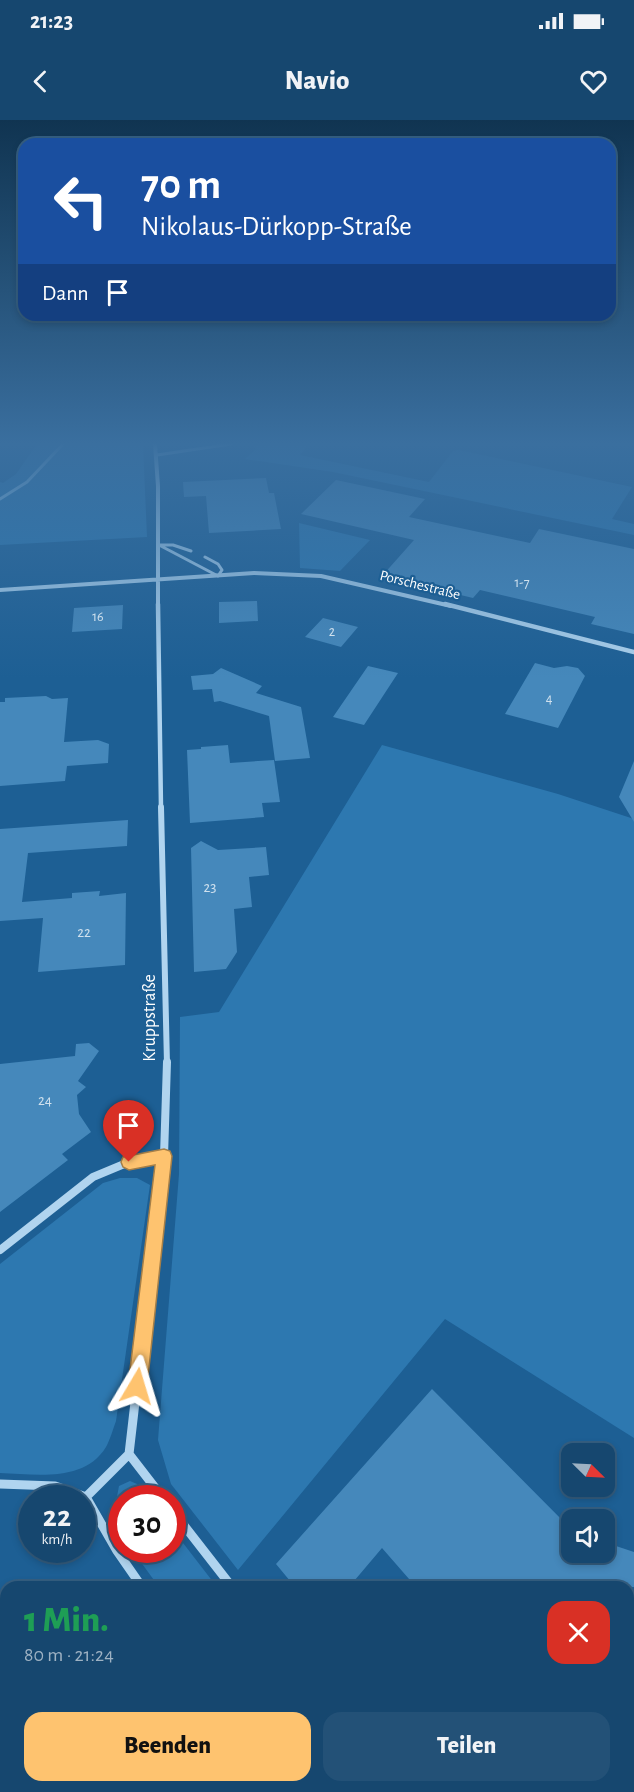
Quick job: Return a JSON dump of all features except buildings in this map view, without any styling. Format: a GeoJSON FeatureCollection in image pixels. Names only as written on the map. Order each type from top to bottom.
{"type":"FeatureCollection","features":[{"type":"Feature","properties":{"kind":"street","name":"Kruppstraße"},"geometry":{"type":"LineString","coordinates":[[129,1454],[167,1113],[166,963],[158,700],[158,522]]}},
{"type":"Feature","properties":{"kind":"street","name":"Porschestraße"},"geometry":{"type":"LineString","coordinates":[[159,579],[284,573],[321,576],[355,582],[634,652]]}},
{"type":"Feature","properties":{"kind":"street"},"geometry":{"type":"LineString","coordinates":[[0,590],[159,579]]}},
{"type":"Feature","properties":{"kind":"street"},"geometry":{"type":"LineString","coordinates":[[0,1250],[93,1177],[129,1162],[164,1156]]}},
{"type":"Feature","properties":{"kind":"street"},"geometry":{"type":"LineString","coordinates":[[96,1487],[129,1454],[154,1485]]}},
{"type":"Feature","properties":{"kind":"street"},"geometry":{"type":"LineString","coordinates":[[0,1484],[54,1485]]}},
{"type":"Feature","properties":{"kind":"street"},"geometry":{"type":"LineString","coordinates":[[96,1514],[138,1581]]}},
{"type":"Feature","properties":{"kind":"street"},"geometry":{"type":"LineString","coordinates":[[186,1528],[227,1581]]}},
{"type":"Feature","properties":{"kind":"lane"},"geometry":{"type":"LineString","coordinates":[[159,545],[173,545],[191,551]]}},
{"type":"Feature","properties":{"kind":"lane"},"geometry":{"type":"LineString","coordinates":[[159,545],[218,576],[222,570],[218,564],[205,558]]}},
{"type":"Feature","properties":{"kind":"shaded area"},"geometry":{"type":"Polygon","coordinates":[[[0,522],[146,522],[147,537],[0,545],[0,522]]]}},
{"type":"Feature","properties":{"kind":"shaded area"},"geometry":{"type":"Polygon","coordinates":[[[572,522],[625,522],[634,524],[634,535],[572,522]]]}},
{"type":"Feature","properties":{"kind":"shaded area"},"geometry":{"type":"Polygon","coordinates":[[[299,523],[370,540],[340,571],[300,568],[299,523]]]}},
{"type":"Feature","properties":{"kind":"shaded area"},"geometry":{"type":"Polygon","coordinates":[[[382,745],[558,794],[634,819],[634,1438],[445,1319],[238,1570],[186,1503],[186,1485],[171,1484],[158,1440],[179,1174],[180,1017],[219,1012],[382,745]]]}},
{"type":"Feature","properties":{"kind":"shaded area"},"geometry":{"type":"Polygon","coordinates":[[[120,1178],[137,1178],[150,1185],[116,1421],[109,1441],[97,1458],[72,1471],[43,1475],[0,1473],[0,1264],[103,1183],[120,1178]]]}},
{"type":"Feature","properties":{"kind":"shaded area"},"geometry":{"type":"Polygon","coordinates":[[[130,1481],[138,1485],[121,1485],[130,1481]]]}},
{"type":"Feature","properties":{"kind":"shaded area"},"geometry":{"type":"Polygon","coordinates":[[[186,1547],[212,1581],[155,1581],[141,1563],[186,1563],[186,1547]]]}},
{"type":"Feature","properties":{"kind":"route"},"geometry":{"type":"LineString","coordinates":[[129,1162],[164,1156],[137,1386]]}}]}
